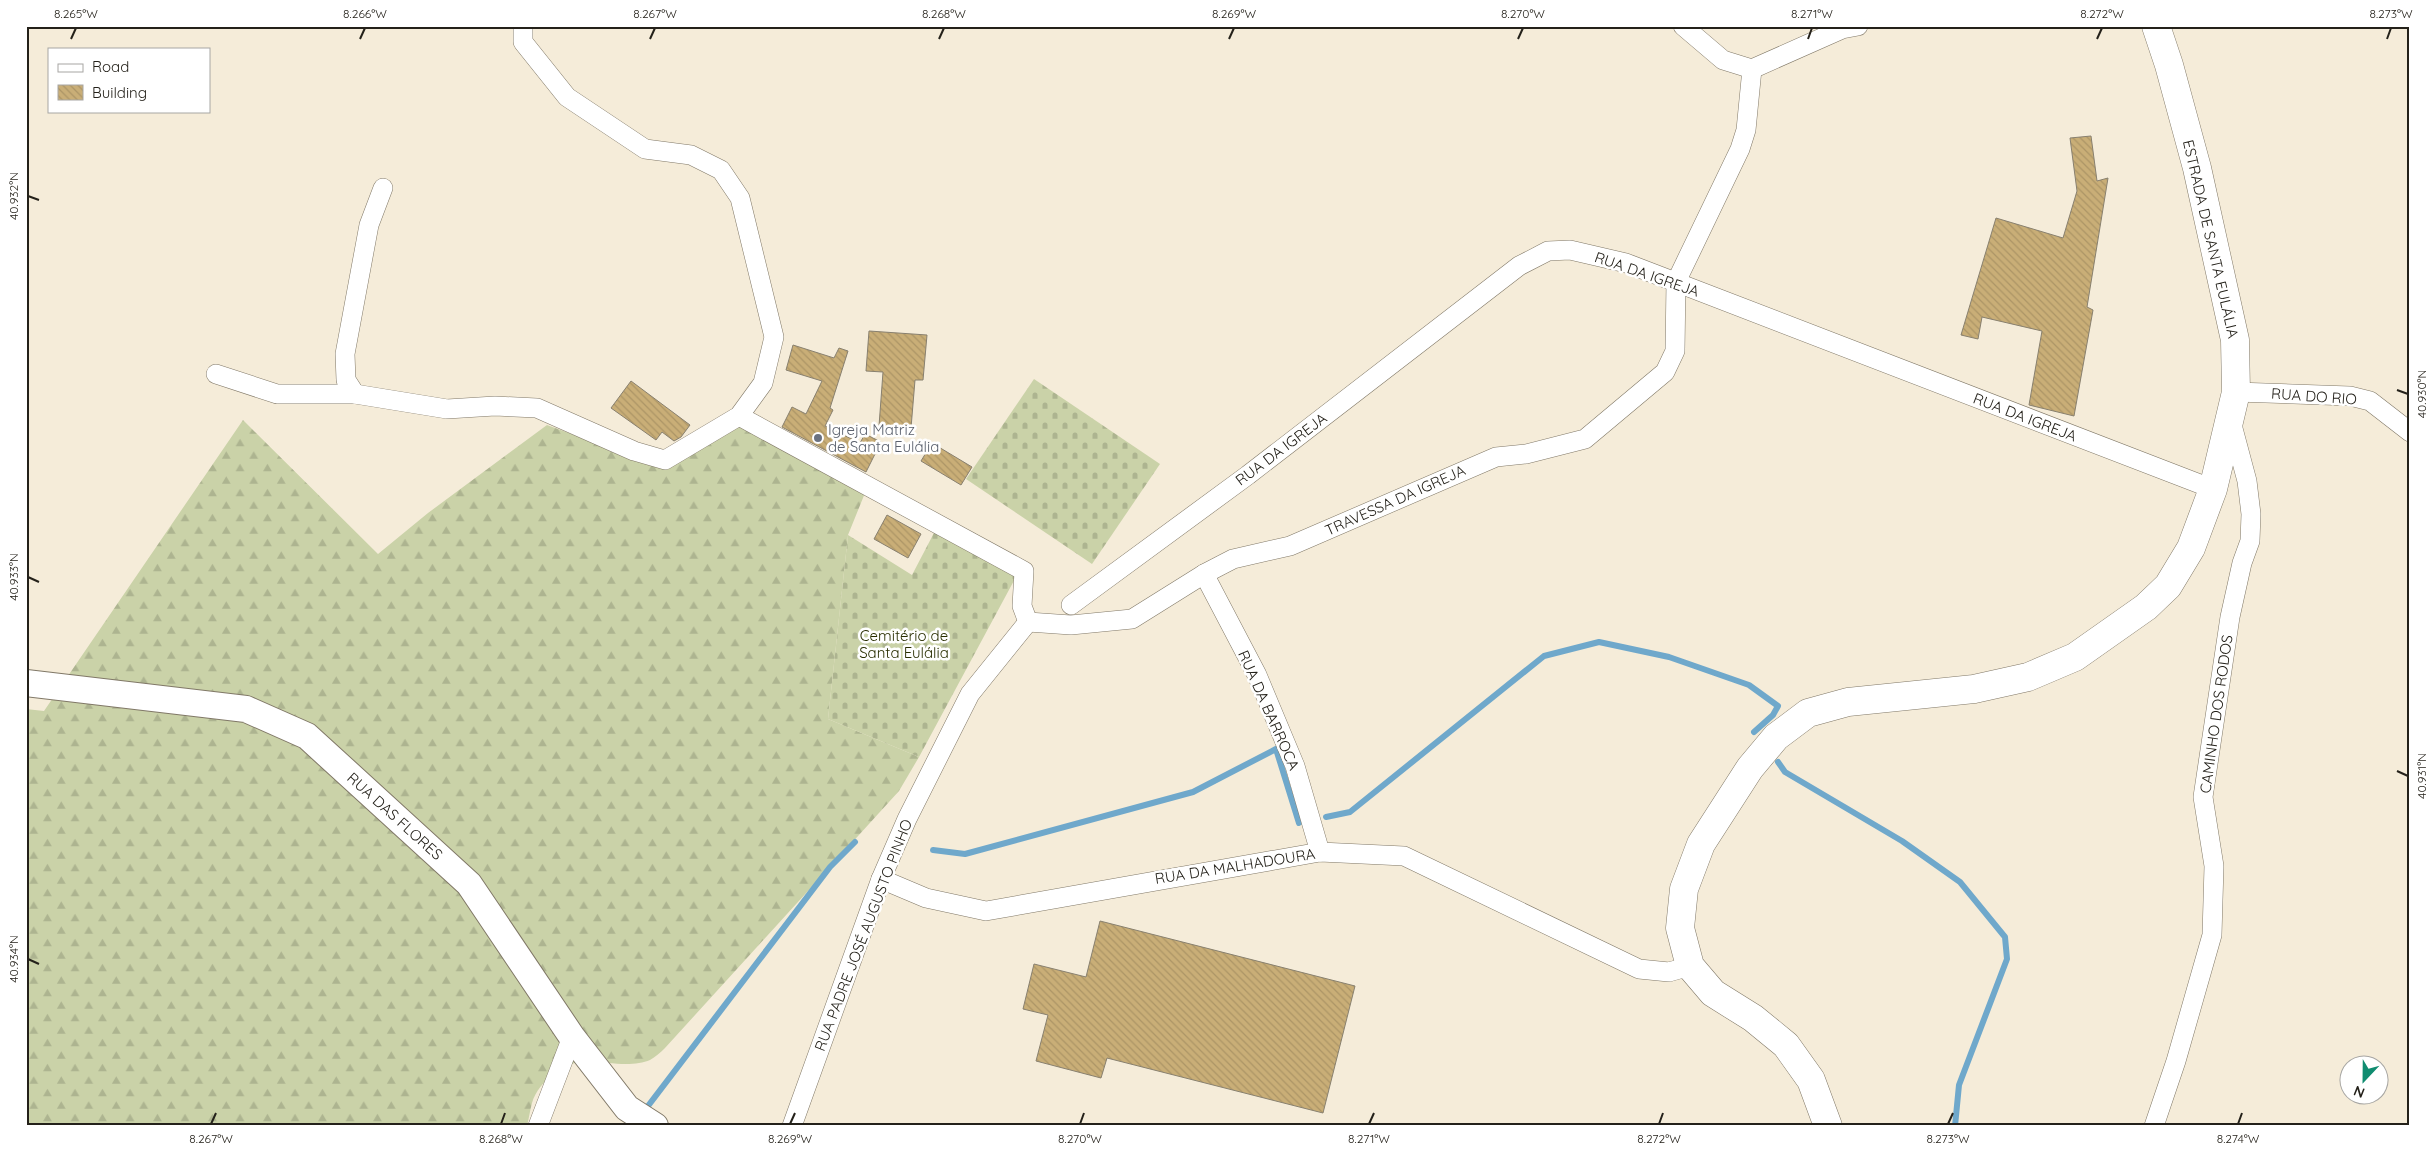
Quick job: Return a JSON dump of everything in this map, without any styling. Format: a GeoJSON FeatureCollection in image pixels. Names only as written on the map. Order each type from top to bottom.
{"type":"FeatureCollection","features":[{"type":"Feature","properties":{"kind":"main road","name":"ESTRADA DE SANTA EULÁLIA"},"geometry":{"type":"LineString","coordinates":[[1828,1126],[1811,1080],[1786,1045],[1753,1018],[1714,993],[1690,966],[1680,928],[1684,889],[1701,844],[1750,768],[1776,736],[1808,713],[1840,704],[1974,689],[2028,677],[2075,657],[2146,607],[2168,586],[2191,548],[2213,489],[2233,404],[2235,340],[2197,168],[2169,65],[2156,26]]}},
{"type":"Feature","properties":{"kind":"street"},"geometry":{"type":"LineString","coordinates":[[216,374],[277,394],[355,394],[447,409],[495,406],[537,408],[634,451],[664,460],[739,416],[763,383],[774,337],[740,198],[721,170],[691,156],[645,149],[567,97],[523,42],[523,26]]}},
{"type":"Feature","properties":{"kind":"street"},"geometry":{"type":"LineString","coordinates":[[1683,26],[1723,60],[1752,69],[1842,29],[1858,26]]}},
{"type":"Feature","properties":{"kind":"street"},"geometry":{"type":"LineString","coordinates":[[1676,282],[1740,149],[1746,130],[1752,69]]}},
{"type":"Feature","properties":{"kind":"street"},"geometry":{"type":"LineString","coordinates":[[355,394],[346,380],[346,354],[370,225],[384,188]]}},
{"type":"Feature","properties":{"kind":"street","name":"RUA DA IGREJA"},"geometry":{"type":"LineString","coordinates":[[1072,605],[1248,475],[1519,266],[1548,252],[1570,250],[1626,264],[2213,489]]}},
{"type":"Feature","properties":{"kind":"street","name":"TRAVESSA DA IGREJA"},"geometry":{"type":"LineString","coordinates":[[1028,622],[1070,625],[1132,619],[1233,558],[1290,546],[1496,457],[1526,454],[1585,439],[1664,372],[1676,351],[1676,282]]}},
{"type":"Feature","properties":{"kind":"street","name":"RUA DO RIO"},"geometry":{"type":"LineString","coordinates":[[2233,404],[2350,396],[2370,401],[2410,432]]}},
{"type":"Feature","properties":{"kind":"street","name":"CAMINHO DOS RODOS"},"geometry":{"type":"LineString","coordinates":[[2154,1126],[2176,1061],[2212,935],[2214,866],[2203,797],[2230,617],[2242,563],[2250,541],[2251,514],[2247,481],[2233,404]]}},
{"type":"Feature","properties":{"kind":"street"},"geometry":{"type":"LineString","coordinates":[[739,416],[1024,571],[1022,606],[1028,622]]}},
{"type":"Feature","properties":{"kind":"street","name":"RUA DA BARROCA"},"geometry":{"type":"LineString","coordinates":[[1204,574],[1257,675],[1288,748],[1302,786],[1320,852]]}},
{"type":"Feature","properties":{"kind":"street","name":"RUA PADRE JOSÉ AUGUSTO PINHO"},"geometry":{"type":"LineString","coordinates":[[792,1126],[881,879],[907,819],[970,694],[1028,622]]}},
{"type":"Feature","properties":{"kind":"street","name":"RUA DAS FLORES"},"geometry":{"type":"LineString","coordinates":[[26,683],[246,709],[307,736],[469,884],[572,1037],[628,1108],[655,1126]]}},
{"type":"Feature","properties":{"kind":"street","name":"RUA DA MALHADOURA"},"geometry":{"type":"LineString","coordinates":[[881,879],[926,898],[986,911],[1320,852],[1404,856],[1639,969],[1669,972],[1690,966]]}},
{"type":"Feature","properties":{"kind":"street"},"geometry":{"type":"LineString","coordinates":[[538,1126],[572,1037]]}},
{"type":"Feature","properties":{"kind":"green space"},"geometry":{"type":"Polygon","coordinates":[[[1034,379],[1160,464],[1092,564],[966,479],[1034,379]]]}},
{"type":"Feature","properties":{"kind":"green space"},"geometry":{"type":"Polygon","coordinates":[[[243,420],[378,554],[428,513],[547,425],[664,468],[737,423],[865,493],[848,535],[828,719],[919,757],[899,791],[663,1050],[652,1059],[644,1062],[621,1064],[583,1061],[564,1067],[541,1086],[532,1103],[527,1126],[26,1126],[26,709],[44,711],[243,420]]]}},
{"type":"Feature","properties":{"kind":"green space","name":"Cemitério de Santa Eulália"},"geometry":{"type":"Polygon","coordinates":[[[935,531],[1017,575],[919,757],[828,719],[848,535],[912,575],[935,531]]]}},
{"type":"Feature","properties":{"kind":"building"},"geometry":{"type":"Polygon","coordinates":[[[2091,136],[2097,181],[2108,178],[2087,307],[2093,310],[2074,416],[2029,405],[2042,331],[1982,317],[1978,339],[1961,335],[1996,218],[2063,238],[2077,191],[2070,138],[2091,136]]]}},
{"type":"Feature","properties":{"kind":"building"},"geometry":{"type":"Polygon","coordinates":[[[869,331],[927,335],[923,380],[915,380],[911,428],[879,426],[883,372],[866,371],[869,331]]]}},
{"type":"Feature","properties":{"kind":"building"},"geometry":{"type":"Polygon","coordinates":[[[793,345],[834,358],[839,348],[848,351],[830,408],[833,410],[825,426],[860,443],[865,434],[881,442],[866,472],[782,427],[792,407],[806,414],[822,381],[786,370],[793,345]]]}},
{"type":"Feature","properties":{"kind":"building"},"geometry":{"type":"Polygon","coordinates":[[[631,381],[690,425],[681,437],[674,441],[662,432],[656,440],[611,408],[631,381]]]}},
{"type":"Feature","properties":{"kind":"building"},"geometry":{"type":"Polygon","coordinates":[[[932,443],[972,467],[961,485],[921,461],[932,443]]]}},
{"type":"Feature","properties":{"kind":"building"},"geometry":{"type":"Polygon","coordinates":[[[887,515],[921,534],[908,558],[874,539],[887,515]]]}},
{"type":"Feature","properties":{"kind":"building"},"geometry":{"type":"Polygon","coordinates":[[[1100,921],[1355,986],[1323,1113],[1107,1058],[1101,1078],[1036,1061],[1048,1015],[1023,1009],[1034,964],[1086,977],[1100,921]]]}},
{"type":"Feature","properties":{"kind":"waterway"},"geometry":{"type":"LineString","coordinates":[[1326,817],[1350,812],[1544,656],[1599,642],[1669,657],[1749,685],[1778,706],[1773,715],[1754,732]]}},
{"type":"Feature","properties":{"kind":"waterway"},"geometry":{"type":"LineString","coordinates":[[933,850],[965,854],[1193,792],[1276,749],[1299,823]]}},
{"type":"Feature","properties":{"kind":"waterway"},"geometry":{"type":"LineString","coordinates":[[1778,762],[1785,772],[1902,841],[1960,882],[2005,937],[2007,959],[1959,1085],[1955,1126]]}},
{"type":"Feature","properties":{"kind":"waterway"},"geometry":{"type":"LineString","coordinates":[[648,1106],[830,867],[855,842]]}},
{"type":"Feature","properties":{"kind":"place","name":"Igreja Matriz de Santa Eulália"},"geometry":{"type":"Point","coordinates":[818,438]}}]}
